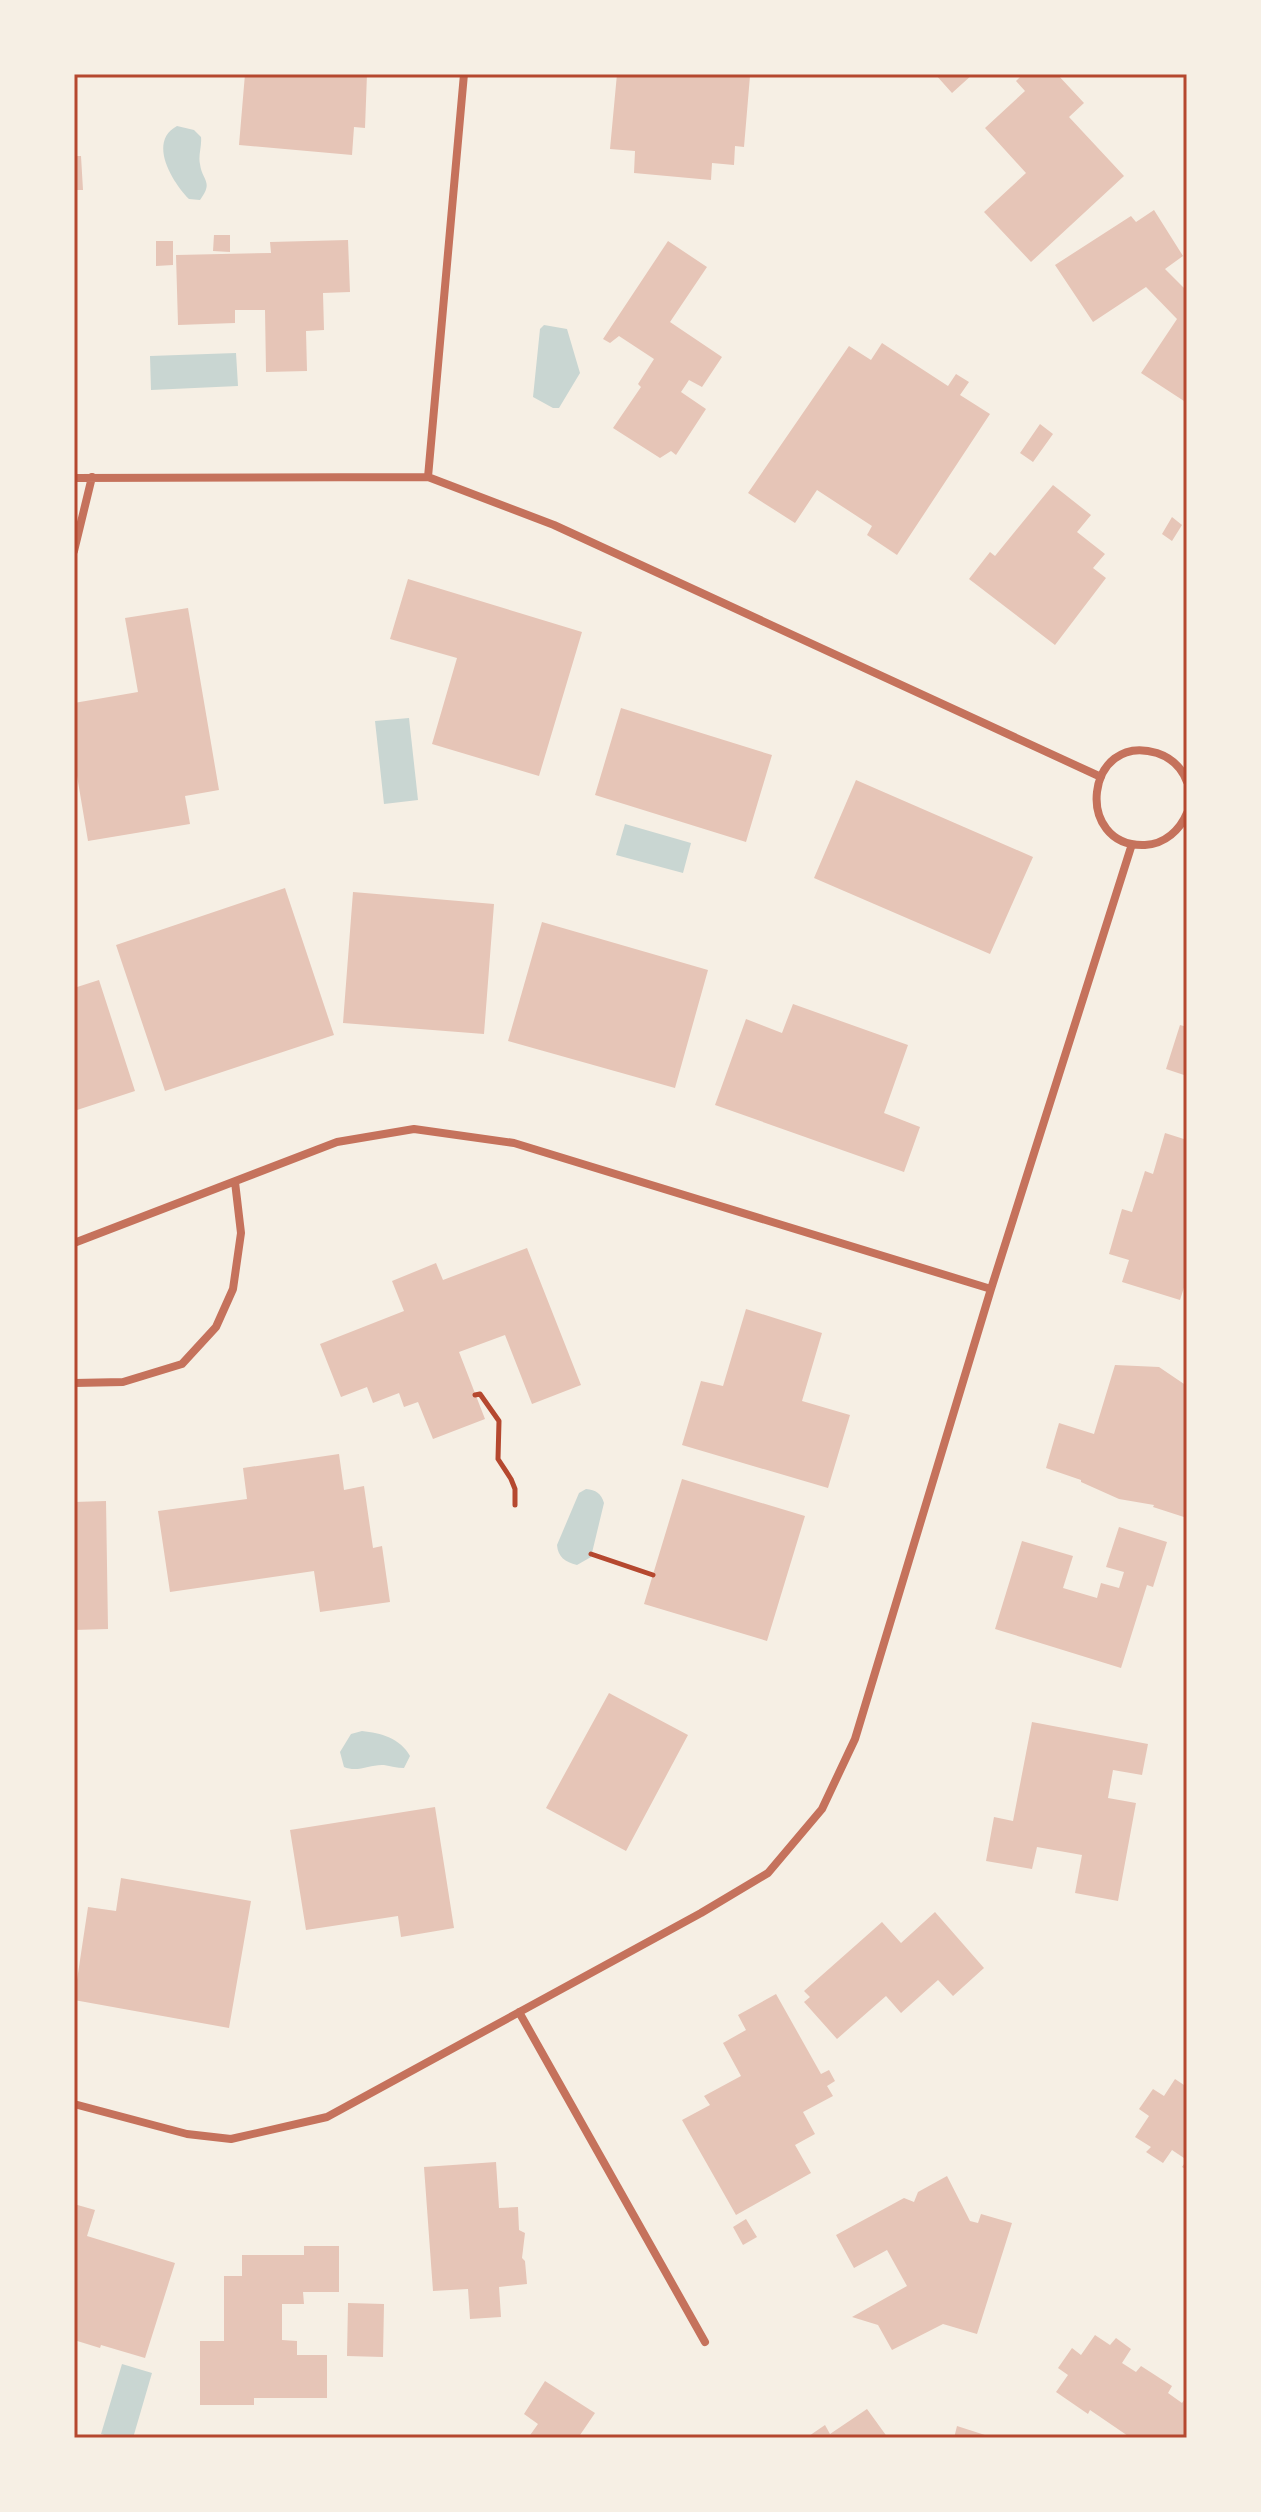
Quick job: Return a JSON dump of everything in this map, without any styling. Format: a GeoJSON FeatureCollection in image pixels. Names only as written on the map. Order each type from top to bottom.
{"type":"FeatureCollection","features":[{"type":"Feature","properties":{"kind":"street"},"geometry":{"type":"LineString","coordinates":[[428,477],[464,74]]}},
{"type":"Feature","properties":{"kind":"street"},"geometry":{"type":"LineString","coordinates":[[74,551],[92,477]]}},
{"type":"Feature","properties":{"kind":"street"},"geometry":{"type":"LineString","coordinates":[[74,478],[428,477],[554,525],[1101,777]]}},
{"type":"Feature","properties":{"kind":"street"},"geometry":{"type":"LineString","coordinates":[[1187,782],[1177,765],[1164,755],[1148,750],[1132,751],[1105,768],[1095,798],[1098,814],[1113,834],[1132,844],[1160,842],[1173,834],[1187,813]]}},
{"type":"Feature","properties":{"kind":"street"},"geometry":{"type":"LineString","coordinates":[[74,2104],[187,2134],[231,2139],[327,2117],[701,1913],[768,1873],[822,1809],[855,1739],[991,1289],[1132,844]]}},
{"type":"Feature","properties":{"kind":"street"},"geometry":{"type":"LineString","coordinates":[[74,1243],[337,1142],[414,1129],[514,1143],[991,1289]]}},
{"type":"Feature","properties":{"kind":"street"},"geometry":{"type":"LineString","coordinates":[[74,1383],[123,1382],[182,1364],[216,1327],[233,1289],[241,1233],[235,1182]]}},
{"type":"Feature","properties":{"kind":"street"},"geometry":{"type":"LineString","coordinates":[[519,2012],[705,2342]]}},
{"type":"Feature","properties":{"kind":"path"},"geometry":{"type":"LineString","coordinates":[[475,1395],[480,1394],[499,1421],[498,1459],[515,1489],[515,1505]]}},
{"type":"Feature","properties":{"kind":"path"},"geometry":{"type":"LineString","coordinates":[[591,1554],[653,1575]]}},
{"type":"Feature","properties":{"kind":"shaded area"},"geometry":{"type":"Polygon","coordinates":[[[177,126],[194,130],[201,137],[201,170],[207,185],[200,200],[189,199],[176,183],[166,162],[164,142],[168,133],[177,126]]]}},
{"type":"Feature","properties":{"kind":"shaded area"},"geometry":{"type":"Polygon","coordinates":[[[544,325],[567,329],[580,373],[559,408],[533,397],[540,329],[544,325]]]}},
{"type":"Feature","properties":{"kind":"shaded area"},"geometry":{"type":"Polygon","coordinates":[[[236,353],[238,386],[151,390],[150,356],[236,353]]]}},
{"type":"Feature","properties":{"kind":"shaded area"},"geometry":{"type":"Polygon","coordinates":[[[409,718],[418,800],[384,804],[375,721],[409,718]]]}},
{"type":"Feature","properties":{"kind":"shaded area"},"geometry":{"type":"Polygon","coordinates":[[[625,824],[691,843],[683,873],[616,855],[625,824]]]}},
{"type":"Feature","properties":{"kind":"shaded area"},"geometry":{"type":"Polygon","coordinates":[[[586,1489],[598,1493],[604,1503],[591,1557],[577,1565],[563,1558],[557,1545],[579,1493],[586,1489]]]}},
{"type":"Feature","properties":{"kind":"shaded area"},"geometry":{"type":"Polygon","coordinates":[[[362,1731],[383,1735],[401,1745],[410,1756],[404,1768],[384,1765],[354,1769],[344,1767],[340,1752],[351,1734],[362,1731]]]}},
{"type":"Feature","properties":{"kind":"shaded area"},"geometry":{"type":"Polygon","coordinates":[[[122,2364],[152,2373],[133,2438],[101,2434],[122,2364]]]}},
{"type":"Feature","properties":{"kind":"building"},"geometry":{"type":"Polygon","coordinates":[[[245,74],[367,74],[365,128],[354,127],[352,155],[239,145],[245,74]]]}},
{"type":"Feature","properties":{"kind":"building"},"geometry":{"type":"Polygon","coordinates":[[[617,74],[750,76],[744,147],[735,146],[734,165],[712,163],[711,180],[634,173],[635,151],[610,149],[617,74]]]}},
{"type":"Feature","properties":{"kind":"building"},"geometry":{"type":"Polygon","coordinates":[[[935,74],[973,74],[952,93],[935,74]]]}},
{"type":"Feature","properties":{"kind":"building"},"geometry":{"type":"Polygon","coordinates":[[[1023,74],[1057,74],[1084,103],[1069,117],[1124,176],[1031,262],[984,212],[1026,173],[985,128],[1025,91],[1016,81],[1023,74]]]}},
{"type":"Feature","properties":{"kind":"building"},"geometry":{"type":"Polygon","coordinates":[[[74,156],[81,156],[83,190],[74,190],[74,156]]]}},
{"type":"Feature","properties":{"kind":"building"},"geometry":{"type":"Polygon","coordinates":[[[1154,210],[1183,256],[1165,269],[1187,291],[1187,396],[1184,401],[1141,373],[1177,319],[1146,287],[1093,322],[1055,265],[1131,216],[1136,222],[1154,210]]]}},
{"type":"Feature","properties":{"kind":"building"},"geometry":{"type":"Polygon","coordinates":[[[214,235],[230,235],[230,252],[213,251],[214,235]]]}},
{"type":"Feature","properties":{"kind":"building"},"geometry":{"type":"Polygon","coordinates":[[[348,240],[350,292],[323,293],[324,330],[306,331],[307,371],[266,372],[265,310],[235,310],[235,323],[178,325],[176,255],[271,253],[270,242],[348,240]]]}},
{"type":"Feature","properties":{"kind":"building"},"geometry":{"type":"Polygon","coordinates":[[[156,241],[173,241],[173,265],[156,266],[156,241]]]}},
{"type":"Feature","properties":{"kind":"building"},"geometry":{"type":"Polygon","coordinates":[[[668,241],[707,267],[670,322],[722,357],[702,387],[689,380],[681,392],[706,409],[676,455],[671,451],[660,458],[613,428],[641,387],[638,384],[654,359],[619,336],[610,343],[603,339],[668,241]]]}},
{"type":"Feature","properties":{"kind":"building"},"geometry":{"type":"Polygon","coordinates":[[[882,343],[948,386],[956,374],[969,382],[960,395],[990,414],[897,555],[867,535],[872,526],[817,490],[795,523],[748,493],[849,346],[871,360],[882,343]]]}},
{"type":"Feature","properties":{"kind":"building"},"geometry":{"type":"Polygon","coordinates":[[[1040,424],[1053,434],[1033,462],[1020,453],[1040,424]]]}},
{"type":"Feature","properties":{"kind":"building"},"geometry":{"type":"Polygon","coordinates":[[[1053,485],[1091,515],[1077,532],[1105,554],[1093,568],[1106,578],[1055,645],[969,579],[990,552],[995,556],[1053,485]]]}},
{"type":"Feature","properties":{"kind":"building"},"geometry":{"type":"Polygon","coordinates":[[[1172,517],[1182,525],[1172,541],[1162,534],[1172,517]]]}},
{"type":"Feature","properties":{"kind":"building"},"geometry":{"type":"Polygon","coordinates":[[[408,579],[582,632],[539,776],[432,744],[457,658],[390,639],[408,579]]]}},
{"type":"Feature","properties":{"kind":"building"},"geometry":{"type":"Polygon","coordinates":[[[188,608],[219,790],[185,796],[190,824],[88,841],[74,758],[74,703],[138,692],[125,618],[188,608]]]}},
{"type":"Feature","properties":{"kind":"building"},"geometry":{"type":"Polygon","coordinates":[[[621,708],[772,755],[746,842],[595,795],[621,708]]]}},
{"type":"Feature","properties":{"kind":"building"},"geometry":{"type":"Polygon","coordinates":[[[856,780],[1033,857],[990,954],[814,878],[856,780]]]}},
{"type":"Feature","properties":{"kind":"building"},"geometry":{"type":"Polygon","coordinates":[[[285,888],[334,1035],[165,1091],[116,945],[285,888]]]}},
{"type":"Feature","properties":{"kind":"building"},"geometry":{"type":"Polygon","coordinates":[[[353,892],[494,904],[484,1034],[343,1023],[353,892]]]}},
{"type":"Feature","properties":{"kind":"building"},"geometry":{"type":"Polygon","coordinates":[[[542,922],[708,970],[675,1088],[508,1041],[542,922]]]}},
{"type":"Feature","properties":{"kind":"building"},"geometry":{"type":"Polygon","coordinates":[[[99,980],[135,1091],[74,1111],[74,988],[99,980]]]}},
{"type":"Feature","properties":{"kind":"building"},"geometry":{"type":"Polygon","coordinates":[[[793,1004],[908,1045],[884,1113],[920,1127],[904,1172],[715,1105],[746,1019],[782,1033],[793,1004]]]}},
{"type":"Feature","properties":{"kind":"building"},"geometry":{"type":"Polygon","coordinates":[[[1180,1025],[1187,1027],[1187,1076],[1166,1069],[1180,1025]]]}},
{"type":"Feature","properties":{"kind":"building"},"geometry":{"type":"Polygon","coordinates":[[[1165,1133],[1187,1140],[1187,1278],[1180,1300],[1122,1282],[1129,1260],[1109,1254],[1122,1209],[1132,1212],[1145,1171],[1153,1174],[1165,1133]]]}},
{"type":"Feature","properties":{"kind":"building"},"geometry":{"type":"Polygon","coordinates":[[[527,1248],[581,1385],[532,1404],[505,1335],[459,1352],[485,1419],[433,1439],[418,1402],[404,1407],[399,1393],[373,1403],[367,1387],[341,1397],[320,1344],[404,1311],[392,1281],[436,1263],[443,1280],[527,1248]]]}},
{"type":"Feature","properties":{"kind":"building"},"geometry":{"type":"Polygon","coordinates":[[[746,1309],[822,1333],[802,1401],[850,1415],[828,1488],[682,1445],[701,1381],[723,1386],[746,1309]]]}},
{"type":"Feature","properties":{"kind":"building"},"geometry":{"type":"Polygon","coordinates":[[[1115,1365],[1159,1367],[1187,1386],[1187,1518],[1154,1505],[1119,1499],[1081,1480],[1046,1468],[1059,1423],[1094,1434],[1115,1365]]]}},
{"type":"Feature","properties":{"kind":"building"},"geometry":{"type":"Polygon","coordinates":[[[339,1454],[344,1490],[364,1486],[373,1548],[382,1546],[390,1602],[320,1612],[314,1571],[170,1592],[158,1511],[247,1499],[243,1468],[339,1454]]]}},
{"type":"Feature","properties":{"kind":"building"},"geometry":{"type":"Polygon","coordinates":[[[682,1479],[805,1516],[767,1641],[644,1604],[682,1479]]]}},
{"type":"Feature","properties":{"kind":"building"},"geometry":{"type":"Polygon","coordinates":[[[106,1501],[108,1629],[74,1630],[74,1502],[106,1501]]]}},
{"type":"Feature","properties":{"kind":"building"},"geometry":{"type":"Polygon","coordinates":[[[1119,1527],[1167,1542],[1153,1587],[1147,1585],[1121,1668],[995,1629],[1022,1541],[1073,1556],[1063,1588],[1097,1598],[1101,1583],[1119,1588],[1124,1572],[1106,1567],[1119,1527]]]}},
{"type":"Feature","properties":{"kind":"building"},"geometry":{"type":"Polygon","coordinates":[[[609,1693],[688,1735],[626,1851],[546,1808],[609,1693]]]}},
{"type":"Feature","properties":{"kind":"building"},"geometry":{"type":"Polygon","coordinates":[[[1032,1722],[1148,1744],[1142,1775],[1113,1770],[1108,1798],[1136,1803],[1118,1901],[1075,1893],[1082,1855],[1037,1847],[1032,1869],[986,1861],[994,1817],[1013,1821],[1032,1722]]]}},
{"type":"Feature","properties":{"kind":"building"},"geometry":{"type":"Polygon","coordinates":[[[435,1807],[454,1928],[401,1937],[398,1916],[306,1930],[290,1830],[435,1807]]]}},
{"type":"Feature","properties":{"kind":"building"},"geometry":{"type":"Polygon","coordinates":[[[121,1878],[251,1901],[229,2028],[74,2000],[88,1907],[116,1911],[121,1878]]]}},
{"type":"Feature","properties":{"kind":"building"},"geometry":{"type":"Polygon","coordinates":[[[935,1912],[984,1968],[953,1996],[938,1980],[901,2013],[886,1996],[837,2039],[804,2002],[810,1997],[804,1991],[882,1922],[901,1943],[935,1912]]]}},
{"type":"Feature","properties":{"kind":"building"},"geometry":{"type":"Polygon","coordinates":[[[776,1994],[821,2074],[829,2070],[835,2081],[827,2086],[833,2096],[803,2112],[815,2134],[795,2145],[811,2173],[736,2215],[682,2120],[710,2105],[704,2096],[741,2076],[723,2043],[746,2030],[738,2015],[776,1994]]]}},
{"type":"Feature","properties":{"kind":"building"},"geometry":{"type":"Polygon","coordinates":[[[1175,2079],[1187,2087],[1187,2160],[1172,2150],[1163,2163],[1146,2152],[1151,2147],[1135,2137],[1149,2116],[1139,2109],[1153,2089],[1164,2096],[1175,2079]]]}},
{"type":"Feature","properties":{"kind":"building"},"geometry":{"type":"Polygon","coordinates":[[[496,2162],[499,2208],[518,2207],[519,2230],[525,2233],[522,2258],[527,2284],[499,2287],[501,2317],[470,2319],[468,2289],[433,2291],[424,2167],[496,2162]]]}},
{"type":"Feature","properties":{"kind":"building"},"geometry":{"type":"Polygon","coordinates":[[[947,2176],[970,2221],[978,2223],[981,2214],[1012,2223],[977,2334],[943,2324],[892,2350],[878,2325],[852,2317],[907,2286],[887,2250],[854,2268],[836,2235],[904,2198],[914,2202],[918,2192],[947,2176]]]}},
{"type":"Feature","properties":{"kind":"building"},"geometry":{"type":"Polygon","coordinates":[[[74,2204],[95,2210],[87,2236],[175,2263],[145,2358],[74,2340],[74,2204]]]}},
{"type":"Feature","properties":{"kind":"building"},"geometry":{"type":"Polygon","coordinates":[[[746,2219],[757,2237],[743,2245],[733,2227],[746,2219]]]}},
{"type":"Feature","properties":{"kind":"building"},"geometry":{"type":"Polygon","coordinates":[[[304,2246],[339,2246],[339,2292],[303,2292],[304,2304],[282,2304],[282,2340],[297,2341],[297,2355],[327,2355],[327,2398],[254,2398],[254,2405],[200,2405],[200,2341],[224,2341],[224,2276],[242,2276],[242,2255],[304,2255],[304,2246]]]}},
{"type":"Feature","properties":{"kind":"building"},"geometry":{"type":"Polygon","coordinates":[[[348,2303],[384,2304],[383,2357],[347,2356],[348,2303]]]}},
{"type":"Feature","properties":{"kind":"building"},"geometry":{"type":"Polygon","coordinates":[[[1095,2335],[1110,2345],[1116,2338],[1131,2349],[1122,2363],[1136,2372],[1141,2366],[1172,2386],[1168,2393],[1182,2403],[1187,2396],[1187,2438],[1131,2438],[1090,2410],[1088,2414],[1056,2392],[1068,2375],[1058,2368],[1072,2348],[1081,2355],[1095,2335]]]}},
{"type":"Feature","properties":{"kind":"building"},"geometry":{"type":"Polygon","coordinates":[[[545,2381],[595,2413],[578,2438],[528,2438],[538,2424],[524,2414],[545,2381]]]}},
{"type":"Feature","properties":{"kind":"building"},"geometry":{"type":"Polygon","coordinates":[[[867,2409],[888,2438],[806,2438],[825,2425],[830,2434],[867,2409]]]}},
{"type":"Feature","properties":{"kind":"building"},"geometry":{"type":"Polygon","coordinates":[[[957,2426],[985,2435],[984,2438],[954,2438],[957,2426]]]}}]}
